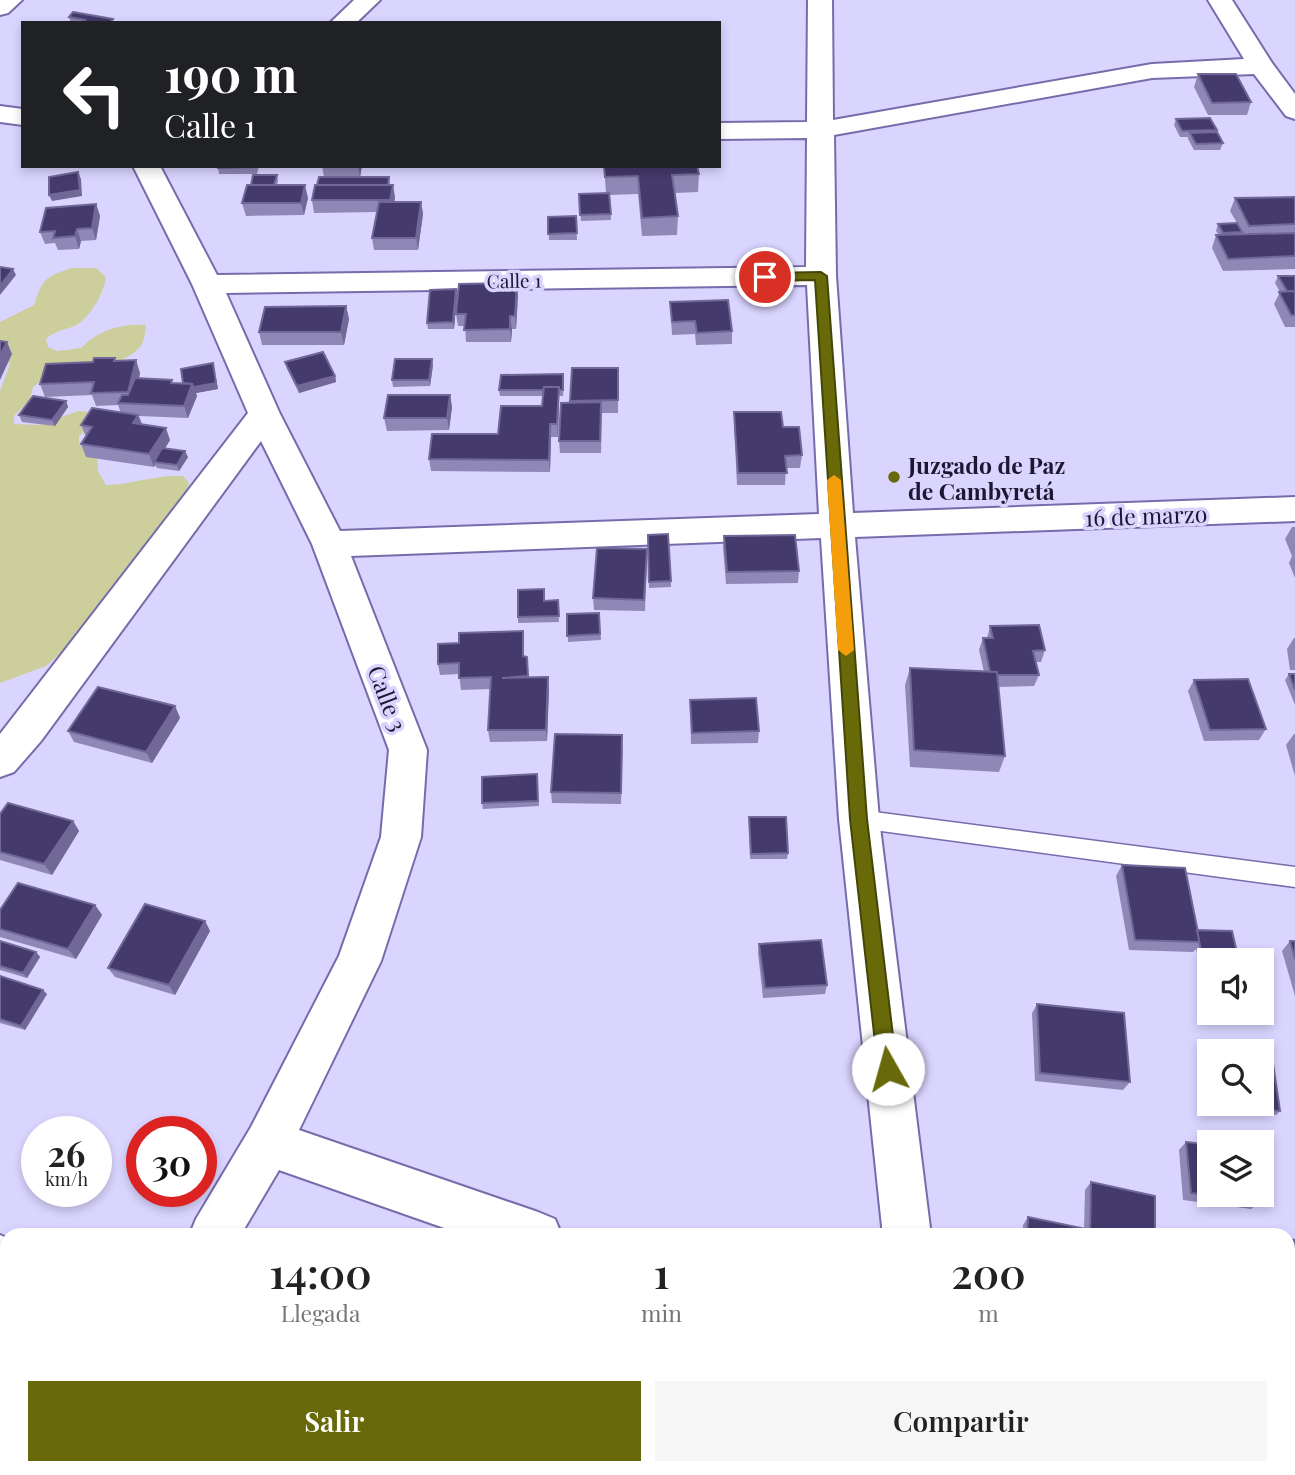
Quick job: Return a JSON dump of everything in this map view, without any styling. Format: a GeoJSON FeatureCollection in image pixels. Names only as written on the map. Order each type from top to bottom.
{"type":"FeatureCollection","features":[{"type":"Feature","properties":{"kind":"street"},"geometry":{"type":"LineString","coordinates":[[0,8],[10,0]]}},
{"type":"Feature","properties":{"kind":"street"},"geometry":{"type":"LineString","coordinates":[[344,21],[368,0]]}},
{"type":"Feature","properties":{"kind":"street"},"geometry":{"type":"LineString","coordinates":[[820,0],[821,276],[833,527],[859,819],[906,1228]]}},
{"type":"Feature","properties":{"kind":"street"},"geometry":{"type":"LineString","coordinates":[[1220,0],[1261,66],[1295,111]]}},
{"type":"Feature","properties":{"kind":"street"},"geometry":{"type":"LineString","coordinates":[[721,131],[820,130],[1153,71],[1261,66]]}},
{"type":"Feature","properties":{"kind":"street"},"geometry":{"type":"LineString","coordinates":[[0,114],[21,117]]}},
{"type":"Feature","properties":{"kind":"street","name":"Calle 3"},"geometry":{"type":"LineString","coordinates":[[147,168],[207,284],[264,414],[328,544],[408,750],[401,837],[359,961],[268,1143],[219,1228]]}},
{"type":"Feature","properties":{"kind":"street","name":"Calle 1"},"geometry":{"type":"LineString","coordinates":[[207,284],[821,276]]}},
{"type":"Feature","properties":{"kind":"street"},"geometry":{"type":"LineString","coordinates":[[0,761],[27,730],[264,414]]}},
{"type":"Feature","properties":{"kind":"street","name":"16 de marzo"},"geometry":{"type":"LineString","coordinates":[[328,544],[1295,509]]}},
{"type":"Feature","properties":{"kind":"street"},"geometry":{"type":"LineString","coordinates":[[268,1143],[515,1228]]}},
{"type":"Feature","properties":{"kind":"lane"},"geometry":{"type":"LineString","coordinates":[[859,819],[1295,877]]}},
{"type":"Feature","properties":{"kind":"green space"},"geometry":{"type":"Polygon","coordinates":[[[72,268],[96,268],[106,277],[105,283],[90,313],[77,325],[46,339],[48,347],[57,351],[81,348],[102,332],[137,325],[146,325],[143,342],[137,351],[113,363],[42,380],[33,387],[30,400],[14,416],[14,424],[40,425],[78,411],[89,412],[91,423],[79,436],[79,445],[97,454],[98,471],[106,485],[173,476],[183,476],[189,483],[185,502],[74,641],[46,666],[0,683],[0,391],[10,364],[0,355],[0,322],[34,305],[46,280],[72,268]]]}},
{"type":"Feature","properties":{"kind":"building"},"geometry":{"type":"Polygon","coordinates":[[[73,12],[113,19],[84,21],[69,17],[73,12]]]}},
{"type":"Feature","properties":{"kind":"building"},"geometry":{"type":"Polygon","coordinates":[[[1198,74],[1236,74],[1251,102],[1212,103],[1198,74]]]}},
{"type":"Feature","properties":{"kind":"building"},"geometry":{"type":"Polygon","coordinates":[[[1210,118],[1217,130],[1182,131],[1176,119],[1210,118]]]}},
{"type":"Feature","properties":{"kind":"building"},"geometry":{"type":"Polygon","coordinates":[[[1217,132],[1223,143],[1196,144],[1190,133],[1217,132]]]}},
{"type":"Feature","properties":{"kind":"building"},"geometry":{"type":"Polygon","coordinates":[[[604,168],[698,168],[699,174],[672,175],[678,216],[642,218],[638,176],[605,177],[604,168]]]}},
{"type":"Feature","properties":{"kind":"building"},"geometry":{"type":"Polygon","coordinates":[[[78,172],[80,190],[49,195],[49,177],[78,172]]]}},
{"type":"Feature","properties":{"kind":"building"},"geometry":{"type":"Polygon","coordinates":[[[253,175],[277,175],[274,185],[251,185],[253,175]]]}},
{"type":"Feature","properties":{"kind":"building"},"geometry":{"type":"Polygon","coordinates":[[[319,177],[389,177],[388,185],[317,185],[319,177]]]}},
{"type":"Feature","properties":{"kind":"building"},"geometry":{"type":"Polygon","coordinates":[[[247,185],[305,185],[301,203],[242,203],[247,185]]]}},
{"type":"Feature","properties":{"kind":"building"},"geometry":{"type":"Polygon","coordinates":[[[315,185],[393,185],[390,200],[312,200],[315,185]]]}},
{"type":"Feature","properties":{"kind":"building"},"geometry":{"type":"Polygon","coordinates":[[[609,193],[611,214],[580,215],[579,194],[609,193]]]}},
{"type":"Feature","properties":{"kind":"building"},"geometry":{"type":"Polygon","coordinates":[[[1295,197],[1295,224],[1249,226],[1235,198],[1295,197]]]}},
{"type":"Feature","properties":{"kind":"building"},"geometry":{"type":"Polygon","coordinates":[[[379,202],[421,202],[416,238],[372,238],[379,202]]]}},
{"type":"Feature","properties":{"kind":"building"},"geometry":{"type":"Polygon","coordinates":[[[96,204],[92,228],[77,229],[75,236],[53,238],[55,231],[40,232],[46,208],[96,204]]]}},
{"type":"Feature","properties":{"kind":"building"},"geometry":{"type":"Polygon","coordinates":[[[576,216],[577,233],[548,234],[548,217],[576,216]]]}},
{"type":"Feature","properties":{"kind":"building"},"geometry":{"type":"Polygon","coordinates":[[[1237,223],[1242,232],[1223,233],[1218,224],[1237,223]]]}},
{"type":"Feature","properties":{"kind":"building"},"geometry":{"type":"Polygon","coordinates":[[[1295,233],[1295,256],[1228,259],[1216,235],[1295,233]]]}},
{"type":"Feature","properties":{"kind":"building"},"geometry":{"type":"Polygon","coordinates":[[[0,267],[13,269],[0,286],[0,267]]]}},
{"type":"Feature","properties":{"kind":"building"},"geometry":{"type":"Polygon","coordinates":[[[1278,276],[1295,276],[1295,291],[1287,291],[1278,276]]]}},
{"type":"Feature","properties":{"kind":"building"},"geometry":{"type":"Polygon","coordinates":[[[517,283],[515,316],[510,316],[510,329],[464,330],[466,314],[456,314],[459,284],[517,283]]]}},
{"type":"Feature","properties":{"kind":"building"},"geometry":{"type":"Polygon","coordinates":[[[456,289],[453,322],[427,323],[430,290],[456,289]]]}},
{"type":"Feature","properties":{"kind":"building"},"geometry":{"type":"Polygon","coordinates":[[[1295,291],[1295,315],[1291,315],[1279,292],[1295,291]]]}},
{"type":"Feature","properties":{"kind":"building"},"geometry":{"type":"Polygon","coordinates":[[[728,300],[732,331],[697,333],[695,321],[672,322],[670,302],[728,300]]]}},
{"type":"Feature","properties":{"kind":"building"},"geometry":{"type":"Polygon","coordinates":[[[346,306],[341,332],[259,332],[265,307],[346,306]]]}},
{"type":"Feature","properties":{"kind":"building"},"geometry":{"type":"Polygon","coordinates":[[[0,341],[7,342],[0,355],[0,341]]]}},
{"type":"Feature","properties":{"kind":"building"},"geometry":{"type":"Polygon","coordinates":[[[323,352],[335,376],[297,386],[285,362],[323,352]]]}},
{"type":"Feature","properties":{"kind":"building"},"geometry":{"type":"Polygon","coordinates":[[[94,358],[136,360],[128,392],[91,393],[94,382],[40,384],[46,364],[93,362],[94,358]]]}},
{"type":"Feature","properties":{"kind":"building"},"geometry":{"type":"Polygon","coordinates":[[[395,359],[432,359],[429,380],[392,380],[395,359]]]}},
{"type":"Feature","properties":{"kind":"building"},"geometry":{"type":"Polygon","coordinates":[[[213,363],[216,383],[194,387],[192,384],[183,383],[181,369],[213,363]]]}},
{"type":"Feature","properties":{"kind":"building"},"geometry":{"type":"Polygon","coordinates":[[[572,368],[618,368],[618,400],[570,401],[572,368]]]}},
{"type":"Feature","properties":{"kind":"building"},"geometry":{"type":"Polygon","coordinates":[[[563,374],[563,390],[558,390],[559,387],[544,387],[543,390],[499,390],[501,375],[563,374]]]}},
{"type":"Feature","properties":{"kind":"building"},"geometry":{"type":"Polygon","coordinates":[[[135,378],[192,384],[184,406],[118,403],[122,395],[128,395],[135,378]]]}},
{"type":"Feature","properties":{"kind":"building"},"geometry":{"type":"Polygon","coordinates":[[[544,387],[559,387],[557,424],[550,424],[549,460],[429,459],[432,434],[498,434],[501,406],[542,406],[544,387]]]}},
{"type":"Feature","properties":{"kind":"building"},"geometry":{"type":"Polygon","coordinates":[[[388,395],[450,395],[447,418],[384,418],[388,395]]]}},
{"type":"Feature","properties":{"kind":"building"},"geometry":{"type":"Polygon","coordinates":[[[33,396],[66,401],[52,420],[19,415],[33,396]]]}},
{"type":"Feature","properties":{"kind":"building"},"geometry":{"type":"Polygon","coordinates":[[[601,402],[600,441],[559,441],[561,403],[601,402]]]}},
{"type":"Feature","properties":{"kind":"building"},"geometry":{"type":"Polygon","coordinates":[[[92,408],[138,415],[133,423],[166,428],[149,454],[81,444],[92,427],[81,425],[92,408]]]}},
{"type":"Feature","properties":{"kind":"building"},"geometry":{"type":"Polygon","coordinates":[[[734,412],[781,412],[783,427],[799,427],[802,455],[785,456],[787,473],[738,473],[734,412]]]}},
{"type":"Feature","properties":{"kind":"building"},"geometry":{"type":"Polygon","coordinates":[[[162,448],[185,451],[177,465],[154,462],[162,448]]]}},
{"type":"Feature","properties":{"kind":"building"},"geometry":{"type":"Polygon","coordinates":[[[668,534],[671,581],[649,582],[648,535],[668,534]]]}},
{"type":"Feature","properties":{"kind":"building"},"geometry":{"type":"Polygon","coordinates":[[[795,535],[799,571],[727,572],[724,536],[795,535]]]}},
{"type":"Feature","properties":{"kind":"building"},"geometry":{"type":"Polygon","coordinates":[[[597,548],[647,549],[644,600],[593,598],[597,548]]]}},
{"type":"Feature","properties":{"kind":"building"},"geometry":{"type":"Polygon","coordinates":[[[544,589],[544,601],[558,600],[559,616],[518,617],[518,590],[544,589]]]}},
{"type":"Feature","properties":{"kind":"building"},"geometry":{"type":"Polygon","coordinates":[[[599,613],[600,634],[567,636],[567,614],[599,613]]]}},
{"type":"Feature","properties":{"kind":"building"},"geometry":{"type":"Polygon","coordinates":[[[1039,625],[1045,650],[1033,651],[1039,675],[997,675],[997,672],[990,672],[983,638],[993,638],[990,626],[1039,625]]]}},
{"type":"Feature","properties":{"kind":"building"},"geometry":{"type":"Polygon","coordinates":[[[523,631],[523,656],[527,657],[528,676],[502,678],[548,677],[546,730],[488,730],[491,677],[459,678],[459,663],[438,664],[438,644],[459,643],[459,633],[523,631]]]}},
{"type":"Feature","properties":{"kind":"building"},"geometry":{"type":"Polygon","coordinates":[[[910,668],[997,672],[1005,756],[914,750],[910,668]]]}},
{"type":"Feature","properties":{"kind":"building"},"geometry":{"type":"Polygon","coordinates":[[[1289,674],[1295,674],[1295,690],[1289,674]]]}},
{"type":"Feature","properties":{"kind":"building"},"geometry":{"type":"Polygon","coordinates":[[[1248,679],[1266,729],[1210,730],[1194,680],[1248,679]]]}},
{"type":"Feature","properties":{"kind":"building"},"geometry":{"type":"Polygon","coordinates":[[[98,687],[175,706],[146,752],[68,731],[98,687]]]}},
{"type":"Feature","properties":{"kind":"building"},"geometry":{"type":"Polygon","coordinates":[[[756,698],[759,731],[692,733],[690,700],[756,698]]]}},
{"type":"Feature","properties":{"kind":"building"},"geometry":{"type":"Polygon","coordinates":[[[555,734],[622,735],[621,793],[551,792],[555,734]]]}},
{"type":"Feature","properties":{"kind":"building"},"geometry":{"type":"Polygon","coordinates":[[[537,774],[538,801],[482,803],[482,777],[537,774]]]}},
{"type":"Feature","properties":{"kind":"building"},"geometry":{"type":"Polygon","coordinates":[[[8,803],[73,821],[44,864],[0,852],[0,814],[8,803]]]}},
{"type":"Feature","properties":{"kind":"building"},"geometry":{"type":"Polygon","coordinates":[[[749,817],[786,817],[788,853],[751,854],[749,817]]]}},
{"type":"Feature","properties":{"kind":"building"},"geometry":{"type":"Polygon","coordinates":[[[1122,865],[1185,868],[1200,942],[1135,940],[1122,865]]]}},
{"type":"Feature","properties":{"kind":"building"},"geometry":{"type":"Polygon","coordinates":[[[18,883],[95,905],[68,949],[0,929],[0,910],[18,883]]]}},
{"type":"Feature","properties":{"kind":"building"},"geometry":{"type":"Polygon","coordinates":[[[145,904],[205,921],[169,985],[108,968],[145,904]]]}},
{"type":"Feature","properties":{"kind":"building"},"geometry":{"type":"Polygon","coordinates":[[[1197,930],[1232,931],[1236,948],[1200,948],[1197,930]]]}},
{"type":"Feature","properties":{"kind":"building"},"geometry":{"type":"Polygon","coordinates":[[[821,940],[827,985],[765,988],[759,944],[821,940]]]}},
{"type":"Feature","properties":{"kind":"building"},"geometry":{"type":"Polygon","coordinates":[[[0,941],[36,952],[23,973],[0,966],[0,941]]]}},
{"type":"Feature","properties":{"kind":"building"},"geometry":{"type":"Polygon","coordinates":[[[1290,941],[1295,941],[1295,959],[1290,941]]]}},
{"type":"Feature","properties":{"kind":"building"},"geometry":{"type":"Polygon","coordinates":[[[0,976],[43,990],[21,1026],[0,1019],[0,976]]]}},
{"type":"Feature","properties":{"kind":"building"},"geometry":{"type":"Polygon","coordinates":[[[1037,1004],[1124,1013],[1130,1082],[1040,1073],[1037,1004]]]}},
{"type":"Feature","properties":{"kind":"building"},"geometry":{"type":"Polygon","coordinates":[[[1274,1070],[1280,1111],[1274,1110],[1274,1070]]]}},
{"type":"Feature","properties":{"kind":"building"},"geometry":{"type":"Polygon","coordinates":[[[1186,1142],[1197,1143],[1197,1194],[1191,1193],[1186,1142]]]}},
{"type":"Feature","properties":{"kind":"building"},"geometry":{"type":"Polygon","coordinates":[[[1091,1182],[1155,1196],[1155,1228],[1090,1228],[1091,1182]]]}},
{"type":"Feature","properties":{"kind":"building"},"geometry":{"type":"Polygon","coordinates":[[[1028,1217],[1081,1228],[1027,1228],[1028,1217]]]}},
{"type":"Feature","properties":{"kind":"slow traffic"},"geometry":{"type":"LineString","coordinates":[[834,480],[846,650]]}},
{"type":"Feature","properties":{"kind":"place","name":"Juzgado de Paz de Cambyretá"},"geometry":{"type":"Point","coordinates":[894,477]}},
{"type":"Feature","properties":{"kind":"route"},"geometry":{"type":"LineString","coordinates":[[765,277],[821,276],[859,819],[888,1069]]}}]}
